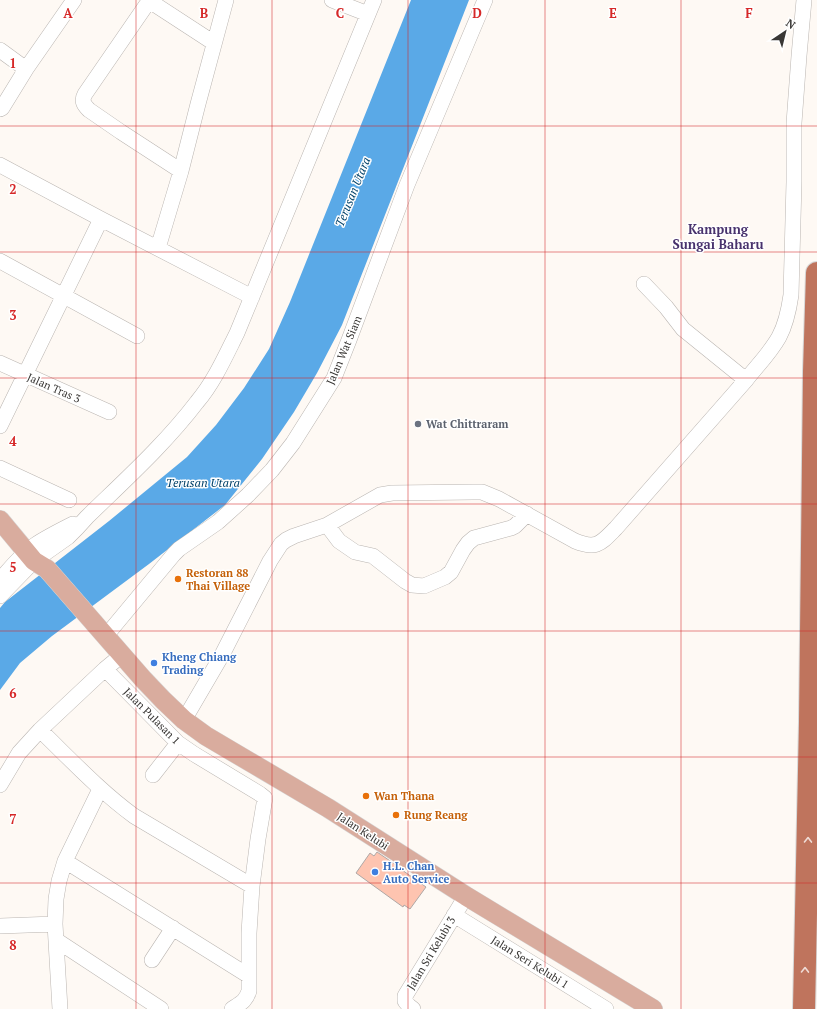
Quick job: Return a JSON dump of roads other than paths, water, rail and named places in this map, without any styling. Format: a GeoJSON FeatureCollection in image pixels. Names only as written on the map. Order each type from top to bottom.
{"type":"FeatureCollection","features":[{"type":"Feature","properties":{"kind":"highway"},"geometry":{"type":"LineString","coordinates":[[804,1009],[814,612],[814,388],[817,273]]}},
{"type":"Feature","properties":{"kind":"main road"},"geometry":{"type":"LineString","coordinates":[[0,505],[14,519],[39,558]]}},
{"type":"Feature","properties":{"kind":"main road"},"geometry":{"type":"LineString","coordinates":[[0,520],[39,558]]}},
{"type":"Feature","properties":{"kind":"main road","name":"Jalan Kelubi"},"geometry":{"type":"LineString","coordinates":[[39,558],[122,655],[158,695],[184,720],[206,736],[328,808],[466,896],[653,1009]]}},
{"type":"Feature","properties":{"kind":"street"},"geometry":{"type":"LineString","coordinates":[[0,109],[74,0]]}},
{"type":"Feature","properties":{"kind":"street"},"geometry":{"type":"LineString","coordinates":[[181,171],[89,110],[85,106],[83,98],[149,0],[214,43]]}},
{"type":"Feature","properties":{"kind":"street"},"geometry":{"type":"LineString","coordinates":[[158,248],[181,171],[226,0]]}},
{"type":"Feature","properties":{"kind":"street"},"geometry":{"type":"LineString","coordinates":[[332,0],[368,14]]}},
{"type":"Feature","properties":{"kind":"street"},"geometry":{"type":"LineString","coordinates":[[0,596],[39,558],[87,517],[165,440],[198,402],[237,333],[374,0]]}},
{"type":"Feature","properties":{"kind":"street","name":"Jalan Wat Siam"},"geometry":{"type":"LineString","coordinates":[[101,631],[179,549],[218,522],[248,495],[272,470],[293,443],[334,378],[407,185],[485,0]]}},
{"type":"Feature","properties":{"kind":"street"},"geometry":{"type":"LineString","coordinates":[[184,720],[222,655],[270,561],[281,544],[286,540],[327,525],[380,495],[392,493],[482,492],[499,498],[565,536],[584,545],[593,545],[601,542],[616,528],[766,357],[779,338],[789,310],[791,294],[794,123],[804,0]]}},
{"type":"Feature","properties":{"kind":"street"},"geometry":{"type":"LineString","coordinates":[[0,50],[26,69]]}},
{"type":"Feature","properties":{"kind":"street"},"geometry":{"type":"LineString","coordinates":[[0,165],[252,297]]}},
{"type":"Feature","properties":{"kind":"street"},"geometry":{"type":"LineString","coordinates":[[0,426],[101,219]]}},
{"type":"Feature","properties":{"kind":"street"},"geometry":{"type":"LineString","coordinates":[[0,261],[137,336]]}},
{"type":"Feature","properties":{"kind":"street"},"geometry":{"type":"LineString","coordinates":[[644,284],[666,307],[683,328],[746,380]]}},
{"type":"Feature","properties":{"kind":"street","name":"Jalan Tras 3"},"geometry":{"type":"LineString","coordinates":[[0,363],[109,412]]}},
{"type":"Feature","properties":{"kind":"street"},"geometry":{"type":"LineString","coordinates":[[0,468],[69,500]]}},
{"type":"Feature","properties":{"kind":"street"},"geometry":{"type":"LineString","coordinates":[[327,525],[339,541],[355,552],[373,556],[405,581],[418,586],[424,586],[445,577],[451,572],[468,542],[474,538],[511,528],[527,514]]}},
{"type":"Feature","properties":{"kind":"street"},"geometry":{"type":"LineString","coordinates":[[0,580],[8,571],[39,558]]}},
{"type":"Feature","properties":{"kind":"street"},"geometry":{"type":"LineString","coordinates":[[0,785],[19,753],[40,730],[104,669],[122,655]]}},
{"type":"Feature","properties":{"kind":"street","name":"Jalan Pulasan 1"},"geometry":{"type":"LineString","coordinates":[[104,669],[178,743],[265,798],[252,886]]}},
{"type":"Feature","properties":{"kind":"street"},"geometry":{"type":"LineString","coordinates":[[40,730],[116,803],[134,816],[252,886],[249,932],[249,991],[244,1001],[232,1009]]}},
{"type":"Feature","properties":{"kind":"street"},"geometry":{"type":"LineString","coordinates":[[194,754],[206,736]]}},
{"type":"Feature","properties":{"kind":"street"},"geometry":{"type":"LineString","coordinates":[[153,774],[178,743]]}},
{"type":"Feature","properties":{"kind":"street"},"geometry":{"type":"LineString","coordinates":[[60,1009],[55,924],[58,881],[100,789]]}},
{"type":"Feature","properties":{"kind":"street"},"geometry":{"type":"LineString","coordinates":[[66,861],[249,976]]}},
{"type":"Feature","properties":{"kind":"street","name":"Jalan Sri Kelubi 3"},"geometry":{"type":"LineString","coordinates":[[413,1009],[405,1001],[405,996],[466,896]]}},
{"type":"Feature","properties":{"kind":"street","name":"Jalan Seri Kelubi 1"},"geometry":{"type":"LineString","coordinates":[[454,915],[606,1009]]}},
{"type":"Feature","properties":{"kind":"street"},"geometry":{"type":"LineString","coordinates":[[0,926],[55,924]]}},
{"type":"Feature","properties":{"kind":"street"},"geometry":{"type":"LineString","coordinates":[[152,960],[173,928]]}},
{"type":"Feature","properties":{"kind":"street"},"geometry":{"type":"LineString","coordinates":[[56,940],[161,1009]]}},
{"type":"Feature","properties":{"kind":"water","name":"Terusan Utara"},"geometry":{"type":"Polygon","coordinates":[[[411,0],[469,0],[342,325],[317,373],[294,412],[262,459],[225,505],[52,636],[20,663],[0,690],[0,608],[5,602],[109,521],[187,457],[216,425],[244,388],[269,349],[290,302],[411,0]]]}},
{"type":"Feature","properties":{"kind":"place","name":"Wat Chittraram"},"geometry":{"type":"Point","coordinates":[418,424]}},
{"type":"Feature","properties":{"kind":"place","name":"Restoran 88 Thai Village"},"geometry":{"type":"Point","coordinates":[178,579]}},
{"type":"Feature","properties":{"kind":"place","name":"Kheng Chiang Trading"},"geometry":{"type":"Point","coordinates":[154,663]}},
{"type":"Feature","properties":{"kind":"place","name":"Wan Thana"},"geometry":{"type":"Point","coordinates":[366,796]}},
{"type":"Feature","properties":{"kind":"place","name":"Rung Reang"},"geometry":{"type":"Point","coordinates":[396,815]}},
{"type":"Feature","properties":{"kind":"place","name":"H.L. Chan Auto Service"},"geometry":{"type":"Point","coordinates":[375,872]}},
{"type":"Feature","properties":{"kind":"district","name":"Kampung Sungai Baharu"},"geometry":{"type":"Point","coordinates":[718,236]}}]}
